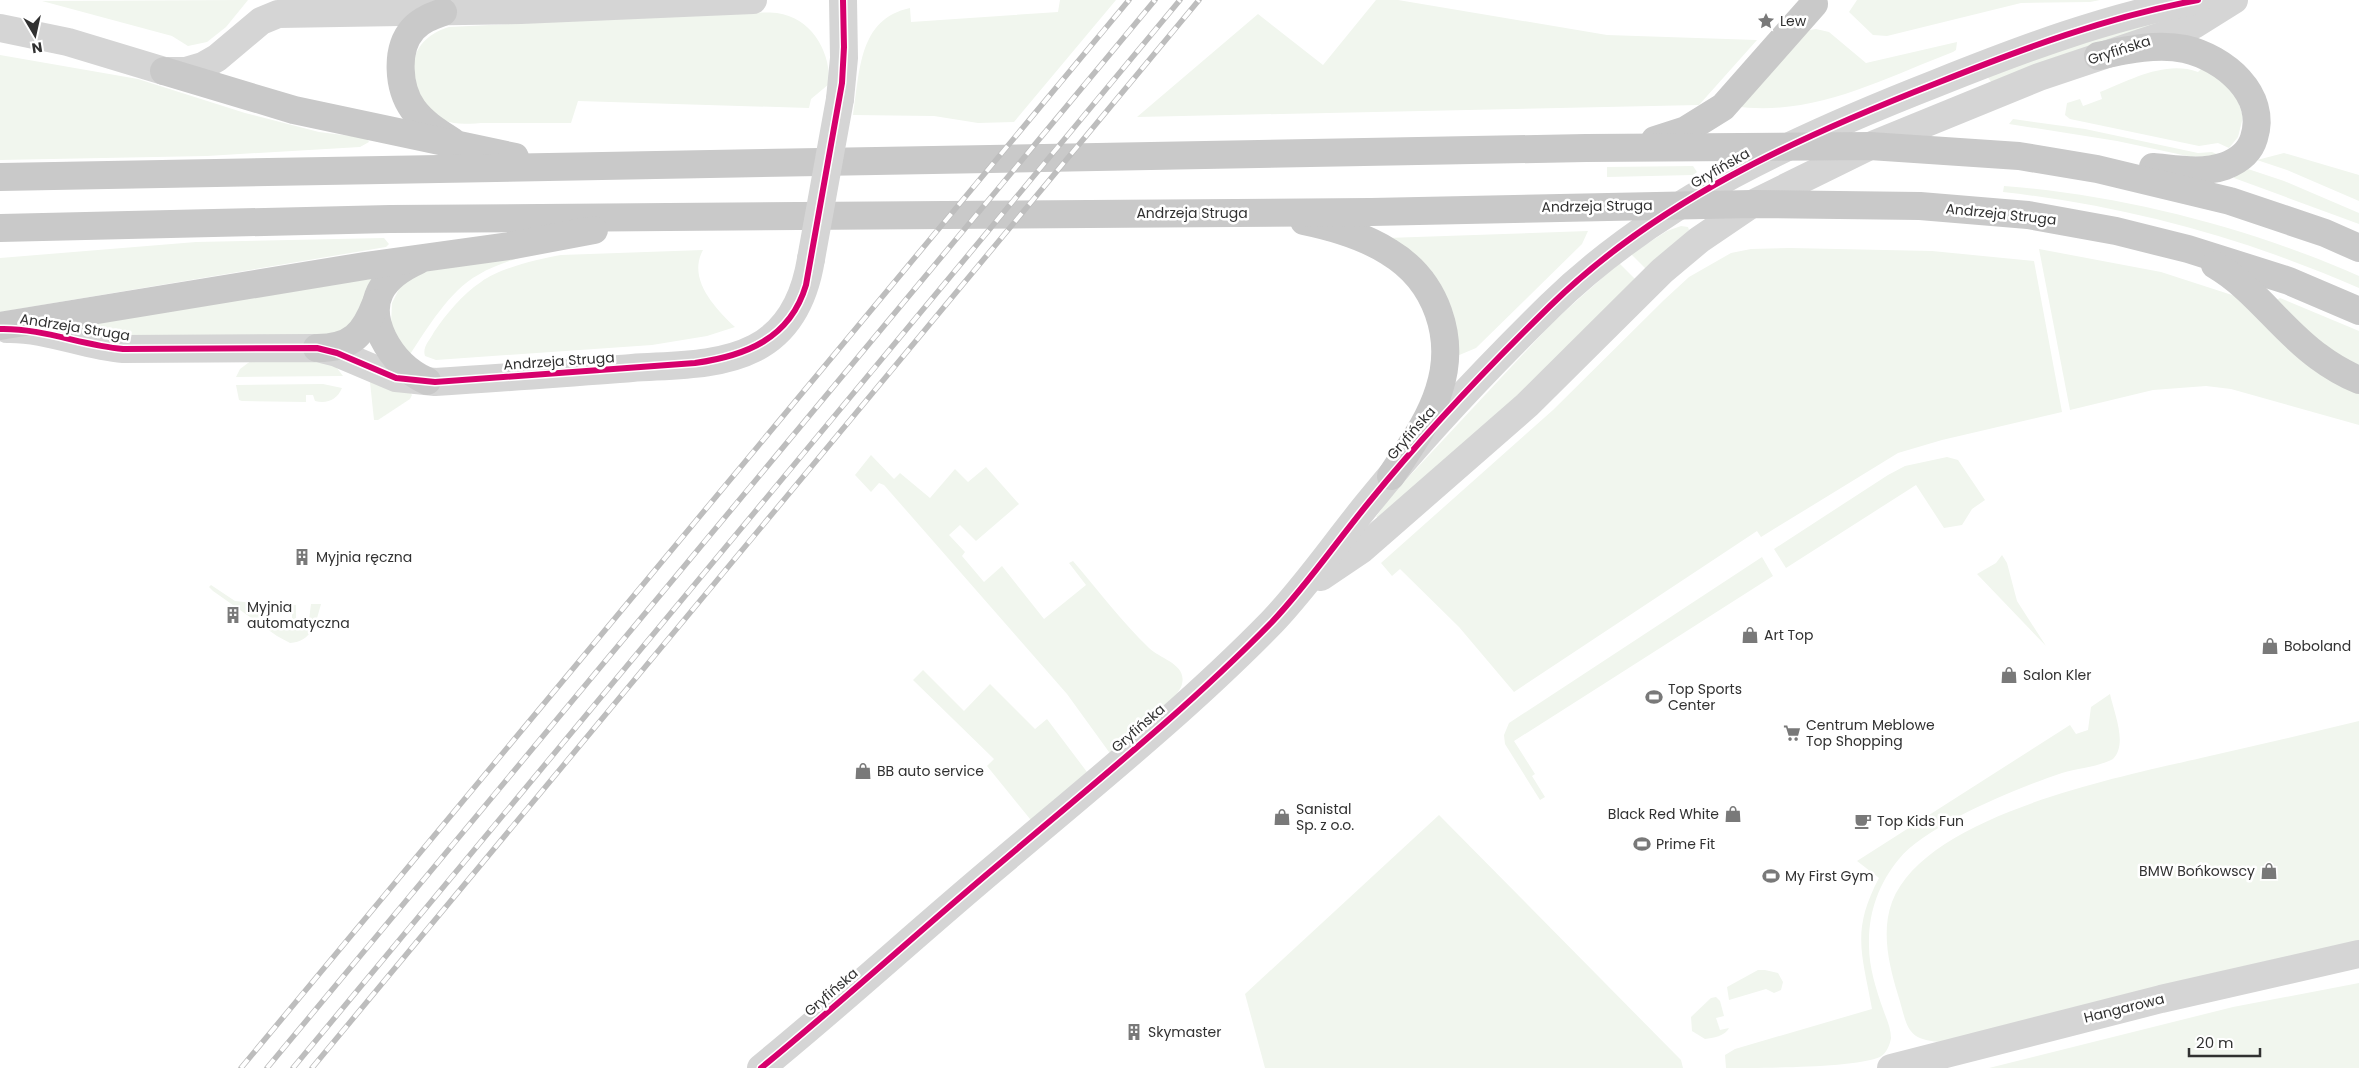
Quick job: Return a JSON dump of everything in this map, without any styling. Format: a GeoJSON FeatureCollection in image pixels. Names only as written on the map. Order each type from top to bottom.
{"type":"FeatureCollection","features":[{"type":"Feature","properties":{"kind":"main road"},"geometry":{"type":"LineString","coordinates":[[1620,148],[1665,138],[1695,125],[1717,111],[1816,2]]}},
{"type":"Feature","properties":{"kind":"main road"},"geometry":{"type":"LineString","coordinates":[[443,12],[424,19],[412,29],[406,40],[401,69],[402,86],[413,108],[433,129],[462,147]]}},
{"type":"Feature","properties":{"kind":"main road"},"geometry":{"type":"LineString","coordinates":[[0,177],[1784,146],[1870,146],[2199,170],[2230,164],[2242,156],[2250,147],[2257,122],[2253,101],[2238,78],[2217,62],[2195,52],[2174,47],[2139,49],[2098,56]]}},
{"type":"Feature","properties":{"kind":"main road"},"geometry":{"type":"LineString","coordinates":[[164,71],[294,110],[462,147],[574,168]]}},
{"type":"Feature","properties":{"kind":"main road"},"geometry":{"type":"LineString","coordinates":[[2019,156],[2097,168],[2184,188],[2273,214],[2359,248]]}},
{"type":"Feature","properties":{"kind":"main road","name":"Andrzeja Struga"},"geometry":{"type":"LineString","coordinates":[[0,228],[390,219],[1264,212],[1752,204],[1876,204],[1970,209],[2067,221],[2188,249],[2289,281],[2359,311]]}},
{"type":"Feature","properties":{"kind":"main road"},"geometry":{"type":"LineString","coordinates":[[1264,212],[1321,225],[1367,240],[1388,251],[1410,268],[1433,300],[1439,313],[1446,342],[1444,373],[1426,421],[1391,476]]}},
{"type":"Feature","properties":{"kind":"main road"},"geometry":{"type":"LineString","coordinates":[[0,328],[435,255],[518,244],[657,218]]}},
{"type":"Feature","properties":{"kind":"main road"},"geometry":{"type":"LineString","coordinates":[[2188,249],[2230,274],[2319,358],[2359,380]]}},
{"type":"Feature","properties":{"kind":"main road"},"geometry":{"type":"LineString","coordinates":[[317,348],[333,348],[348,343],[365,327],[382,288],[396,272],[435,255]]}},
{"type":"Feature","properties":{"kind":"main road"},"geometry":{"type":"LineString","coordinates":[[376,303],[378,328],[392,354],[406,370],[427,381]]}},
{"type":"Feature","properties":{"kind":"street"},"geometry":{"type":"LineString","coordinates":[[0,28],[68,42],[164,71],[186,71],[203,66],[217,58],[261,21],[278,14],[443,12],[752,0]]}},
{"type":"Feature","properties":{"kind":"street","name":"Andrzeja Struga"},"geometry":{"type":"LineString","coordinates":[[0,328],[32,331],[93,345],[123,349],[317,348],[347,356],[396,378],[427,381],[453,381],[695,363],[739,354],[755,348],[769,338],[790,317],[803,295],[840,99],[844,58],[843,0]]}},
{"type":"Feature","properties":{"kind":"street","name":"Gryfińska"},"geometry":{"type":"LineString","coordinates":[[761,1068],[1210,682],[1299,592],[1391,476],[1447,411],[1553,304],[1617,248],[1681,205],[1784,146],[1905,95],[2065,34],[2100,22],[2198,0]]}},
{"type":"Feature","properties":{"kind":"street","name":"Gryfińska"},"geometry":{"type":"LineString","coordinates":[[1299,592],[1361,550],[1527,405],[1666,268],[1699,240],[1752,204],[1870,146],[2039,77],[2194,25],[2234,0]]}},
{"type":"Feature","properties":{"kind":"street","name":"Hangarowa"},"geometry":{"type":"LineString","coordinates":[[1891,1068],[2161,999],[2359,954]]}},
{"type":"Feature","properties":{"kind":"shaded area"},"geometry":{"type":"Polygon","coordinates":[[[248,0],[226,27],[207,42],[188,46],[172,36],[42,1],[248,0]]]}},
{"type":"Feature","properties":{"kind":"shaded area"},"geometry":{"type":"Polygon","coordinates":[[[1060,0],[1116,0],[1014,122],[978,123],[934,116],[853,115],[860,65],[865,49],[871,35],[880,23],[893,14],[910,8],[911,22],[1058,12],[1060,0]]]}},
{"type":"Feature","properties":{"kind":"shaded area"},"geometry":{"type":"Polygon","coordinates":[[[1376,0],[1398,0],[1607,35],[1757,40],[1699,105],[1137,117],[1258,14],[1323,65],[1376,0]]]}},
{"type":"Feature","properties":{"kind":"shaded area"},"geometry":{"type":"Polygon","coordinates":[[[1857,0],[2100,0],[2090,2],[2021,3],[1887,36],[1873,35],[1849,12],[1857,0]]]}},
{"type":"Feature","properties":{"kind":"shaded area"},"geometry":{"type":"Polygon","coordinates":[[[735,13],[777,13],[789,16],[809,29],[817,38],[827,60],[829,84],[811,99],[809,108],[578,101],[571,123],[459,124],[444,120],[430,110],[420,96],[415,80],[415,56],[421,45],[437,32],[449,27],[735,13]]]}},
{"type":"Feature","properties":{"kind":"shaded area"},"geometry":{"type":"Polygon","coordinates":[[[2170,19],[1992,83],[1986,75],[2045,52],[2170,19]]]}},
{"type":"Feature","properties":{"kind":"shaded area"},"geometry":{"type":"Polygon","coordinates":[[[1816,29],[1829,32],[1866,63],[1957,42],[1956,50],[1953,52],[1846,94],[1791,106],[1762,108],[1733,106],[1804,31],[1816,29]]]}},
{"type":"Feature","properties":{"kind":"shaded area"},"geometry":{"type":"Polygon","coordinates":[[[0,55],[138,79],[245,113],[319,132],[367,138],[369,142],[360,147],[207,156],[0,160],[0,55]]]}},
{"type":"Feature","properties":{"kind":"shaded area"},"geometry":{"type":"Polygon","coordinates":[[[2204,66],[2235,91],[2243,117],[2238,137],[2229,148],[2218,143],[2199,146],[2070,119],[2065,115],[2067,103],[2080,99],[2083,106],[2102,99],[2100,92],[2136,77],[2173,68],[2198,72],[2204,66]]]}},
{"type":"Feature","properties":{"kind":"shaded area"},"geometry":{"type":"Polygon","coordinates":[[[2013,119],[2085,129],[2198,153],[2212,152],[2219,155],[2192,157],[2117,141],[2009,124],[2013,119]]]}},
{"type":"Feature","properties":{"kind":"shaded area"},"geometry":{"type":"Polygon","coordinates":[[[2284,153],[2359,175],[2359,201],[2287,170],[2257,160],[2284,153]]]}},
{"type":"Feature","properties":{"kind":"shaded area"},"geometry":{"type":"Polygon","coordinates":[[[1693,166],[1697,172],[1693,175],[1607,177],[1607,167],[1693,166]]]}},
{"type":"Feature","properties":{"kind":"shaded area"},"geometry":{"type":"Polygon","coordinates":[[[2245,168],[2284,181],[2359,213],[2359,224],[2234,178],[2245,168]]]}},
{"type":"Feature","properties":{"kind":"shaded area"},"geometry":{"type":"Polygon","coordinates":[[[2004,186],[2094,197],[2185,216],[2275,243],[2318,259],[2359,276],[2359,288],[2273,254],[2185,226],[2095,206],[2003,192],[2004,186]]]}},
{"type":"Feature","properties":{"kind":"shaded area"},"geometry":{"type":"Polygon","coordinates":[[[1681,226],[1688,227],[1689,230],[1646,269],[1631,254],[1667,231],[1681,226]]]}},
{"type":"Feature","properties":{"kind":"shaded area"},"geometry":{"type":"Polygon","coordinates":[[[1588,231],[1582,244],[1476,348],[1457,356],[1387,238],[1588,231]]]}},
{"type":"Feature","properties":{"kind":"shaded area"},"geometry":{"type":"Polygon","coordinates":[[[384,238],[389,244],[386,247],[0,312],[0,258],[196,242],[384,238]]]}},
{"type":"Feature","properties":{"kind":"shaded area"},"geometry":{"type":"Polygon","coordinates":[[[1751,249],[1932,251],[2034,261],[2062,412],[1942,440],[1898,453],[1761,537],[1757,531],[1514,692],[1459,627],[1400,569],[1392,576],[1381,563],[1553,410],[1689,277],[1731,253],[1751,249]]]}},
{"type":"Feature","properties":{"kind":"shaded area"},"geometry":{"type":"Polygon","coordinates":[[[2039,249],[2161,272],[2232,295],[2257,309],[2359,391],[2359,425],[2231,389],[2206,386],[2153,390],[2070,410],[2039,249]]]}},
{"type":"Feature","properties":{"kind":"shaded area"},"geometry":{"type":"Polygon","coordinates":[[[703,250],[698,272],[701,282],[712,302],[735,327],[707,336],[652,345],[436,360],[425,356],[427,344],[455,305],[481,282],[498,272],[561,255],[703,250]]]}},
{"type":"Feature","properties":{"kind":"shaded area"},"geometry":{"type":"Polygon","coordinates":[[[535,253],[492,268],[478,275],[458,290],[448,300],[409,356],[407,356],[391,325],[392,303],[400,287],[419,271],[535,253]]]}},
{"type":"Feature","properties":{"kind":"shaded area"},"geometry":{"type":"Polygon","coordinates":[[[1619,263],[1635,279],[1546,369],[1472,438],[1376,517],[1389,498],[1554,321],[1619,263]]]}},
{"type":"Feature","properties":{"kind":"shaded area"},"geometry":{"type":"Polygon","coordinates":[[[373,275],[366,302],[346,332],[329,337],[124,339],[73,328],[373,275]]]}},
{"type":"Feature","properties":{"kind":"shaded area"},"geometry":{"type":"Polygon","coordinates":[[[2280,298],[2359,331],[2359,367],[2328,351],[2275,301],[2280,298]]]}},
{"type":"Feature","properties":{"kind":"shaded area"},"geometry":{"type":"Polygon","coordinates":[[[321,359],[334,364],[343,376],[236,377],[240,369],[252,360],[321,359]]]}},
{"type":"Feature","properties":{"kind":"shaded area"},"geometry":{"type":"Polygon","coordinates":[[[370,382],[410,392],[412,395],[410,399],[378,420],[374,420],[370,382]]]}},
{"type":"Feature","properties":{"kind":"shaded area"},"geometry":{"type":"Polygon","coordinates":[[[323,384],[342,388],[337,396],[324,402],[315,401],[313,395],[306,395],[306,402],[242,401],[239,400],[236,385],[323,384]]]}},
{"type":"Feature","properties":{"kind":"shaded area"},"geometry":{"type":"Polygon","coordinates":[[[871,455],[894,479],[900,473],[930,498],[955,469],[968,482],[986,467],[1019,504],[976,541],[960,525],[949,535],[965,552],[962,556],[984,582],[1002,566],[1044,619],[1086,585],[1069,563],[1073,561],[1139,638],[1149,648],[1172,663],[1180,671],[1182,684],[1171,700],[1151,720],[1111,753],[1109,752],[1067,694],[884,485],[879,483],[871,492],[855,475],[871,455]]]}},
{"type":"Feature","properties":{"kind":"shaded area"},"geometry":{"type":"Polygon","coordinates":[[[1947,457],[1958,460],[1985,500],[1972,509],[1962,525],[1944,528],[1916,485],[1786,568],[1774,549],[1888,475],[1905,466],[1947,457]]]}},
{"type":"Feature","properties":{"kind":"shaded area"},"geometry":{"type":"Polygon","coordinates":[[[2002,555],[2007,563],[2017,601],[2046,646],[1977,574],[1996,563],[2002,555]]]}},
{"type":"Feature","properties":{"kind":"shaded area"},"geometry":{"type":"Polygon","coordinates":[[[1762,557],[1773,576],[1514,741],[1535,774],[1532,776],[1545,797],[1540,800],[1505,744],[1504,735],[1509,723],[1762,557]]]}},
{"type":"Feature","properties":{"kind":"shaded area"},"geometry":{"type":"Polygon","coordinates":[[[211,585],[235,601],[263,604],[265,620],[292,620],[292,605],[296,605],[296,620],[309,620],[311,604],[321,604],[312,630],[303,639],[290,643],[213,591],[209,587],[211,585]]]}},
{"type":"Feature","properties":{"kind":"shaded area"},"geometry":{"type":"Polygon","coordinates":[[[923,670],[964,711],[990,684],[1035,729],[1047,719],[1087,772],[1086,775],[1030,819],[987,766],[994,759],[913,680],[923,670]]]}},
{"type":"Feature","properties":{"kind":"shaded area"},"geometry":{"type":"Polygon","coordinates":[[[2110,694],[2120,737],[2117,753],[2113,759],[2044,779],[1999,797],[1951,821],[1912,846],[1899,859],[1885,879],[1876,900],[1869,934],[1870,962],[1873,978],[1891,1034],[1890,1044],[1884,1054],[1868,1061],[1829,1065],[1726,1068],[1725,1055],[1735,1049],[1872,1009],[1861,942],[1865,913],[1879,878],[1857,861],[2070,725],[2076,734],[2088,730],[2091,707],[2110,694]]]}},
{"type":"Feature","properties":{"kind":"shaded area"},"geometry":{"type":"Polygon","coordinates":[[[2359,721],[2359,944],[1944,1042],[1922,1039],[1910,1030],[1904,1016],[1889,960],[1887,925],[1889,913],[1892,902],[1911,872],[1943,845],[1983,823],[2028,804],[2076,789],[2123,776],[2359,721]]]}},
{"type":"Feature","properties":{"kind":"shaded area"},"geometry":{"type":"Polygon","coordinates":[[[1439,815],[1681,1060],[1683,1068],[1265,1068],[1245,994],[1439,815]]]}},
{"type":"Feature","properties":{"kind":"shaded area"},"geometry":{"type":"Polygon","coordinates":[[[1758,970],[1778,973],[1783,982],[1781,990],[1774,993],[1766,989],[1729,1000],[1727,987],[1758,970]]]}},
{"type":"Feature","properties":{"kind":"shaded area"},"geometry":{"type":"Polygon","coordinates":[[[2359,983],[2359,1068],[1989,1068],[2233,1007],[2359,983]]]}},
{"type":"Feature","properties":{"kind":"shaded area"},"geometry":{"type":"Polygon","coordinates":[[[1716,997],[1720,1001],[1724,1016],[1716,1018],[1720,1030],[1729,1028],[1722,1035],[1705,1039],[1692,1031],[1691,1017],[1711,998],[1716,997]]]}},
{"type":"Feature","properties":{"kind":"railway"},"geometry":{"type":"LineString","coordinates":[[241,1068],[1129,0]]}},
{"type":"Feature","properties":{"kind":"railway"},"geometry":{"type":"LineString","coordinates":[[267,1068],[1155,0]]}},
{"type":"Feature","properties":{"kind":"railway"},"geometry":{"type":"LineString","coordinates":[[293,1068],[1180,0]]}},
{"type":"Feature","properties":{"kind":"railway"},"geometry":{"type":"LineString","coordinates":[[312,1068],[1199,0]]}},
{"type":"Feature","properties":{"kind":"cycle path"},"geometry":{"type":"LineString","coordinates":[[0,329],[31,331],[123,349],[317,348],[337,353],[396,378],[435,382],[695,363],[713,360],[748,349],[763,342],[777,332],[789,319],[799,304],[806,285],[842,83],[844,47],[843,0]]}},
{"type":"Feature","properties":{"kind":"cycle path"},"geometry":{"type":"LineString","coordinates":[[761,1068],[1138,746],[1240,654],[1285,608],[1391,475],[1480,377],[1550,306],[1592,268],[1637,234],[1684,203],[1732,175],[1782,149],[1885,104],[2065,35],[2131,15],[2198,0]]}},
{"type":"Feature","properties":{"kind":"place","name":"Lew"},"geometry":{"type":"Point","coordinates":[1766,21]}},
{"type":"Feature","properties":{"kind":"place","name":"Myjnia ręczna"},"geometry":{"type":"Point","coordinates":[302,557]}},
{"type":"Feature","properties":{"kind":"place","name":"Myjnia automatyczna"},"geometry":{"type":"Point","coordinates":[233,615]}},
{"type":"Feature","properties":{"kind":"place","name":"Art Top"},"geometry":{"type":"Point","coordinates":[1750,635]}},
{"type":"Feature","properties":{"kind":"place","name":"Boboland"},"geometry":{"type":"Point","coordinates":[2270,646]}},
{"type":"Feature","properties":{"kind":"place","name":"Salon Kler"},"geometry":{"type":"Point","coordinates":[2009,675]}},
{"type":"Feature","properties":{"kind":"place","name":"Top Sports Center"},"geometry":{"type":"Point","coordinates":[1654,697]}},
{"type":"Feature","properties":{"kind":"place","name":"Centrum Meblowe Top Shopping"},"geometry":{"type":"Point","coordinates":[1792,733]}},
{"type":"Feature","properties":{"kind":"place","name":"BB auto service"},"geometry":{"type":"Point","coordinates":[863,771]}},
{"type":"Feature","properties":{"kind":"place","name":"Black Red White"},"geometry":{"type":"Point","coordinates":[1733,814]}},
{"type":"Feature","properties":{"kind":"place","name":"Sanistal Sp. z o.o."},"geometry":{"type":"Point","coordinates":[1282,817]}},
{"type":"Feature","properties":{"kind":"place","name":"Top Kids Fun"},"geometry":{"type":"Point","coordinates":[1863,821]}},
{"type":"Feature","properties":{"kind":"place","name":"Prime Fit"},"geometry":{"type":"Point","coordinates":[1642,844]}},
{"type":"Feature","properties":{"kind":"place","name":"BMW Bońkowscy"},"geometry":{"type":"Point","coordinates":[2269,871]}},
{"type":"Feature","properties":{"kind":"place","name":"My First Gym"},"geometry":{"type":"Point","coordinates":[1771,876]}},
{"type":"Feature","properties":{"kind":"place","name":"Skymaster"},"geometry":{"type":"Point","coordinates":[1134,1032]}}]}
